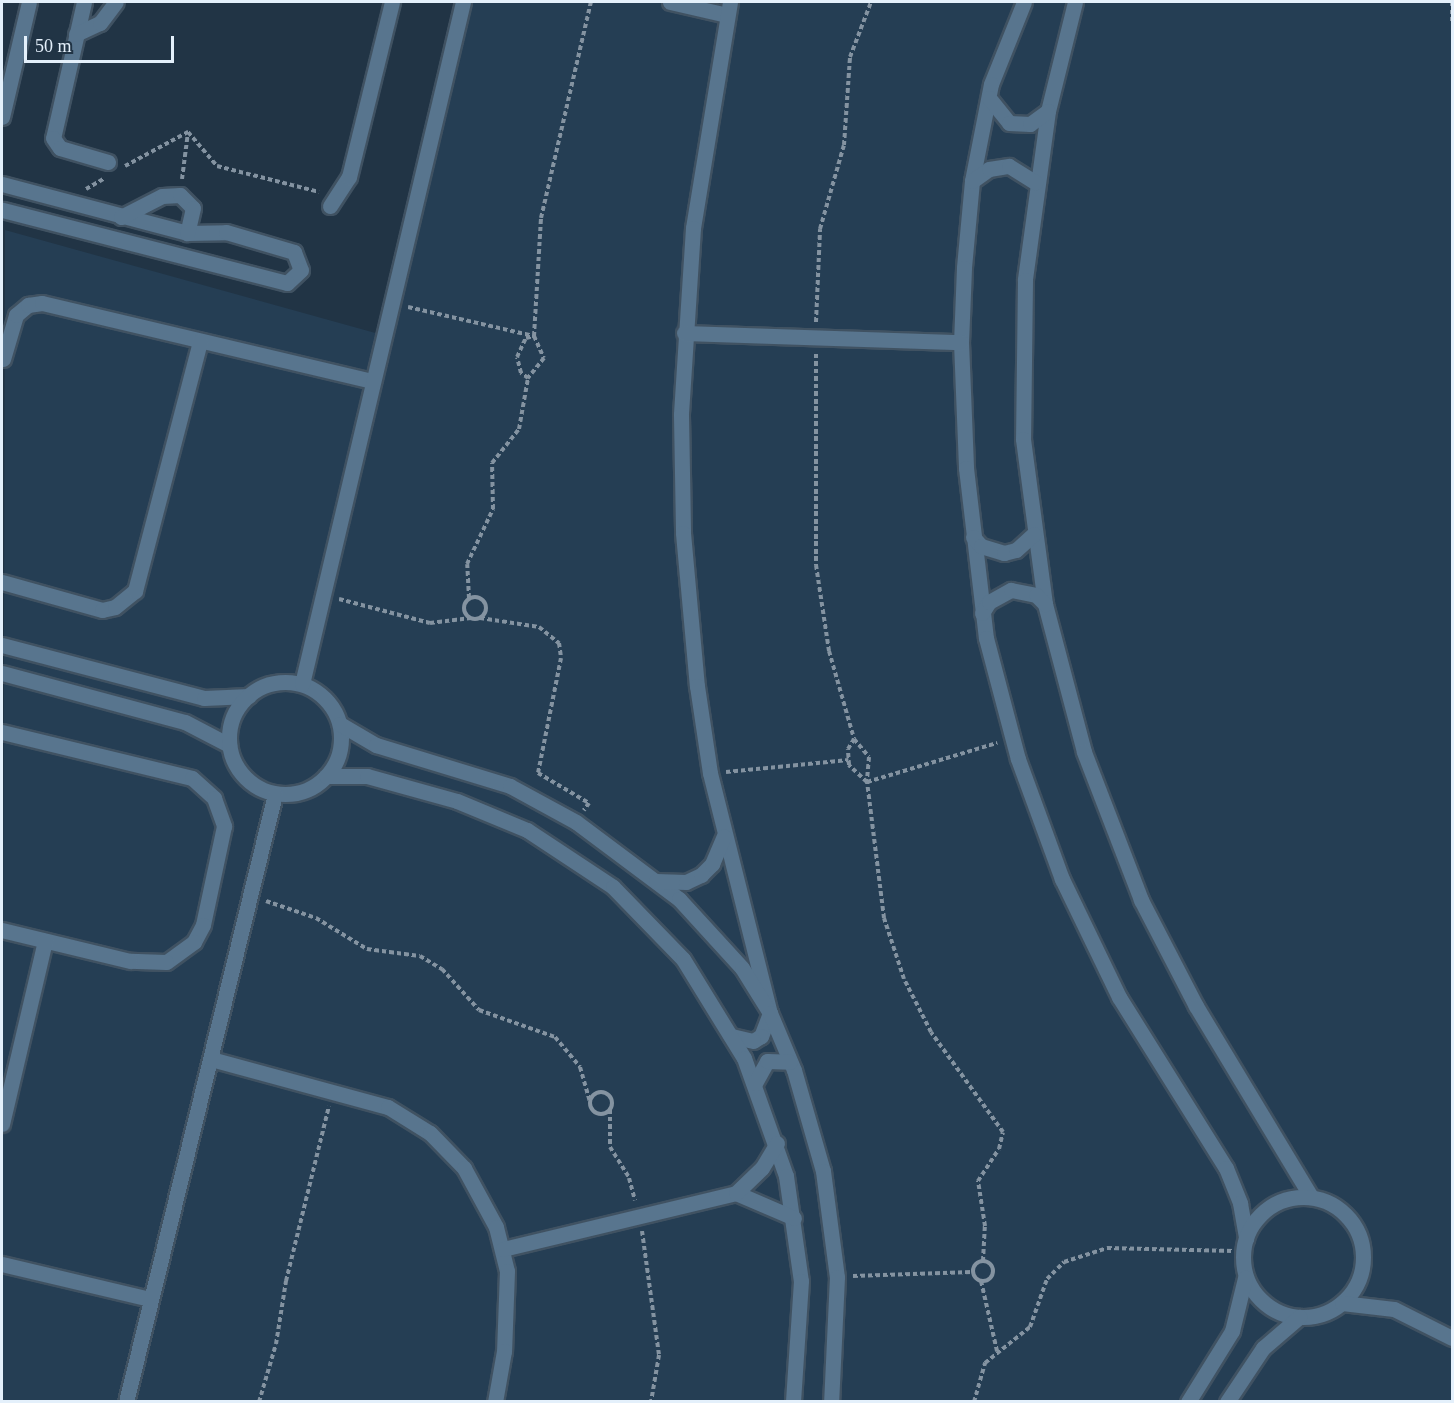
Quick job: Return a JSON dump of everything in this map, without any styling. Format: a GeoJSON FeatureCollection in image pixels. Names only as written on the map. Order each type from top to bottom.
{"type":"FeatureCollection","features":[{"type":"Feature","properties":{"kind":"street"},"geometry":{"type":"LineString","coordinates":[[2,117],[29,2]]}},
{"type":"Feature","properties":{"kind":"street"},"geometry":{"type":"LineString","coordinates":[[84,2],[53,138],[60,148],[108,162]]}},
{"type":"Feature","properties":{"kind":"street"},"geometry":{"type":"LineString","coordinates":[[76,34],[100,23],[116,2]]}},
{"type":"Feature","properties":{"kind":"street"},"geometry":{"type":"LineString","coordinates":[[334,202],[349,177],[393,2]]}},
{"type":"Feature","properties":{"kind":"street"},"geometry":{"type":"LineString","coordinates":[[302,684],[371,381],[463,2]]}},
{"type":"Feature","properties":{"kind":"street"},"geometry":{"type":"LineString","coordinates":[[670,2],[728,8],[702,160],[684,333],[683,533],[710,773],[770,1013],[790,1062],[823,1171],[837,1277],[831,1401]]}},
{"type":"Feature","properties":{"kind":"street"},"geometry":{"type":"LineString","coordinates":[[1008,36],[1012,2]]}},
{"type":"Feature","properties":{"kind":"street"},"geometry":{"type":"LineString","coordinates":[[1024,2],[1008,36],[989,98],[972,181],[961,342],[973,537],[982,613],[1012,739],[1038,818],[1089,939],[1152,1054],[1226,1167],[1240,1203],[1245,1244],[1245,1275],[1232,1331],[1188,1401]]}},
{"type":"Feature","properties":{"kind":"street"},"geometry":{"type":"LineString","coordinates":[[1075,2],[1048,111],[1035,183],[1024,280],[1021,386],[1034,534],[1045,604],[1084,752],[1141,900],[1196,1005],[1311,1197],[1346,1214],[1360,1240],[1362,1269],[1342,1303]]}},
{"type":"Feature","properties":{"kind":"street"},"geometry":{"type":"LineString","coordinates":[[989,98],[1009,123],[1030,124],[1048,111]]}},
{"type":"Feature","properties":{"kind":"street"},"geometry":{"type":"LineString","coordinates":[[972,181],[989,169],[1010,166],[1035,183]]}},
{"type":"Feature","properties":{"kind":"street"},"geometry":{"type":"LineString","coordinates":[[2,184],[187,233],[226,232],[294,252],[301,270],[287,283],[2,210]]}},
{"type":"Feature","properties":{"kind":"street"},"geometry":{"type":"LineString","coordinates":[[122,217],[162,196],[180,195],[193,208],[187,233]]}},
{"type":"Feature","properties":{"kind":"street"},"geometry":{"type":"LineString","coordinates":[[80,229],[86,207]]}},
{"type":"Feature","properties":{"kind":"street"},"geometry":{"type":"LineString","coordinates":[[160,250],[166,228]]}},
{"type":"Feature","properties":{"kind":"street"},"geometry":{"type":"LineString","coordinates":[[3,359],[16,315],[35,303],[371,381]]}},
{"type":"Feature","properties":{"kind":"street"},"geometry":{"type":"LineString","coordinates":[[684,333],[961,342]]}},
{"type":"Feature","properties":{"kind":"street"},"geometry":{"type":"LineString","coordinates":[[2,582],[102,610],[115,607],[135,591],[200,341]]}},
{"type":"Feature","properties":{"kind":"street"},"geometry":{"type":"LineString","coordinates":[[973,537],[987,549],[1004,553],[1016,550],[1034,534]]}},
{"type":"Feature","properties":{"kind":"street"},"geometry":{"type":"LineString","coordinates":[[982,613],[994,598],[1011,590],[1036,595],[1045,604]]}},
{"type":"Feature","properties":{"kind":"street"},"geometry":{"type":"LineString","coordinates":[[2,645],[204,698],[249,696],[274,683],[302,684],[330,703],[340,724],[340,752],[326,776],[303,791],[275,794],[250,782],[233,759],[230,745],[233,718],[249,696]]}},
{"type":"Feature","properties":{"kind":"street"},"geometry":{"type":"LineString","coordinates":[[2,674],[191,724],[230,745]]}},
{"type":"Feature","properties":{"kind":"street"},"geometry":{"type":"LineString","coordinates":[[340,724],[376,745],[510,786],[576,822],[679,899],[729,953],[770,1013]]}},
{"type":"Feature","properties":{"kind":"street"},"geometry":{"type":"LineString","coordinates":[[2,732],[179,773],[205,787],[221,811],[223,840],[203,925],[182,954],[148,964],[2,930]]}},
{"type":"Feature","properties":{"kind":"street"},"geometry":{"type":"LineString","coordinates":[[326,776],[367,776],[458,801],[559,848],[613,887],[661,933],[702,986],[755,1083],[777,1143],[794,1218],[801,1317],[793,1401]]}},
{"type":"Feature","properties":{"kind":"street"},"geometry":{"type":"LineString","coordinates":[[126,1401],[275,794]]}},
{"type":"Feature","properties":{"kind":"street"},"geometry":{"type":"LineString","coordinates":[[655,881],[686,882],[701,875],[712,864],[724,836]]}},
{"type":"Feature","properties":{"kind":"street"},"geometry":{"type":"LineString","coordinates":[[2,1124],[45,941]]}},
{"type":"Feature","properties":{"kind":"street"},"geometry":{"type":"LineString","coordinates":[[731,1036],[753,1041],[761,1036],[770,1013]]}},
{"type":"Feature","properties":{"kind":"street"},"geometry":{"type":"LineString","coordinates":[[211,1059],[388,1107],[448,1149],[477,1186],[503,1249],[508,1293],[495,1401]]}},
{"type":"Feature","properties":{"kind":"street"},"geometry":{"type":"LineString","coordinates":[[755,1083],[767,1061],[790,1062]]}},
{"type":"Feature","properties":{"kind":"street"},"geometry":{"type":"LineString","coordinates":[[503,1249],[736,1192],[762,1168],[777,1143]]}},
{"type":"Feature","properties":{"kind":"street"},"geometry":{"type":"LineString","coordinates":[[736,1192],[794,1218]]}},
{"type":"Feature","properties":{"kind":"street"},"geometry":{"type":"LineString","coordinates":[[1245,1244],[1256,1219],[1271,1206],[1311,1197]]}},
{"type":"Feature","properties":{"kind":"street"},"geometry":{"type":"LineString","coordinates":[[2,1264],[150,1299]]}},
{"type":"Feature","properties":{"kind":"street"},"geometry":{"type":"LineString","coordinates":[[1245,1275],[1260,1300],[1299,1317],[1315,1316],[1342,1303],[1394,1309],[1452,1338]]}},
{"type":"Feature","properties":{"kind":"street"},"geometry":{"type":"LineString","coordinates":[[1227,1401],[1263,1348],[1299,1317]]}},
{"type":"Feature","properties":{"kind":"path"},"geometry":{"type":"LineString","coordinates":[[471,618],[464,609],[469,598],[467,564],[493,509],[492,463],[519,429],[528,378],[544,358],[534,336],[543,207],[591,2]]}},
{"type":"Feature","properties":{"kind":"path"},"geometry":{"type":"LineString","coordinates":[[837,1277],[972,1272],[983,1261],[985,1226],[978,1181],[999,1149],[1003,1132],[997,1118],[947,1057],[904,979],[884,918],[867,782],[869,757],[854,739],[829,651],[816,565],[816,339],[820,229],[844,145],[850,57],[871,2]]}},
{"type":"Feature","properties":{"kind":"path"},"geometry":{"type":"LineString","coordinates":[[1452,2],[1452,21]]}},
{"type":"Feature","properties":{"kind":"path"},"geometry":{"type":"LineString","coordinates":[[189,132],[218,165],[334,202]]}},
{"type":"Feature","properties":{"kind":"path"},"geometry":{"type":"LineString","coordinates":[[180,195],[189,132]]}},
{"type":"Feature","properties":{"kind":"path"},"geometry":{"type":"LineString","coordinates":[[65,201],[189,132]]}},
{"type":"Feature","properties":{"kind":"path"},"geometry":{"type":"LineString","coordinates":[[390,302],[534,336]]}},
{"type":"Feature","properties":{"kind":"path"},"geometry":{"type":"LineString","coordinates":[[528,378],[517,357],[526,338],[534,336]]}},
{"type":"Feature","properties":{"kind":"path"},"geometry":{"type":"LineString","coordinates":[[321,594],[430,623],[458,623],[471,618],[480,618],[539,627],[559,643],[561,658],[537,772],[589,803],[576,822]]}},
{"type":"Feature","properties":{"kind":"path"},"geometry":{"type":"LineString","coordinates":[[469,598],[478,597],[485,602],[480,618]]}},
{"type":"Feature","properties":{"kind":"path"},"geometry":{"type":"LineString","coordinates":[[854,739],[848,760],[854,774],[867,782],[1012,739]]}},
{"type":"Feature","properties":{"kind":"path"},"geometry":{"type":"LineString","coordinates":[[710,773],[848,760]]}},
{"type":"Feature","properties":{"kind":"path"},"geometry":{"type":"LineString","coordinates":[[251,897],[316,918],[367,949],[407,953],[432,961],[479,1010],[530,1024],[562,1042],[580,1067],[590,1101],[597,1113],[610,1109]]}},
{"type":"Feature","properties":{"kind":"path"},"geometry":{"type":"LineString","coordinates":[[259,1401],[276,1344],[286,1281],[333,1091]]}},
{"type":"Feature","properties":{"kind":"path"},"geometry":{"type":"LineString","coordinates":[[590,1101],[596,1093],[605,1092],[611,1099],[610,1147],[634,1187],[659,1355],[651,1401]]}},
{"type":"Feature","properties":{"kind":"path"},"geometry":{"type":"LineString","coordinates":[[974,1401],[980,1373],[997,1351],[1030,1327],[1047,1279],[1078,1255],[1107,1248],[1245,1244]]}},
{"type":"Feature","properties":{"kind":"path"},"geometry":{"type":"LineString","coordinates":[[981,1281],[993,1272],[983,1261]]}},
{"type":"Feature","properties":{"kind":"path"},"geometry":{"type":"LineString","coordinates":[[972,1272],[981,1281],[997,1351]]}},
{"type":"Feature","properties":{"kind":"shaded area"},"geometry":{"type":"Polygon","coordinates":[[[463,2],[1452,2],[1452,1401],[2,1402],[5,230],[379,334],[463,2]]]}}]}
